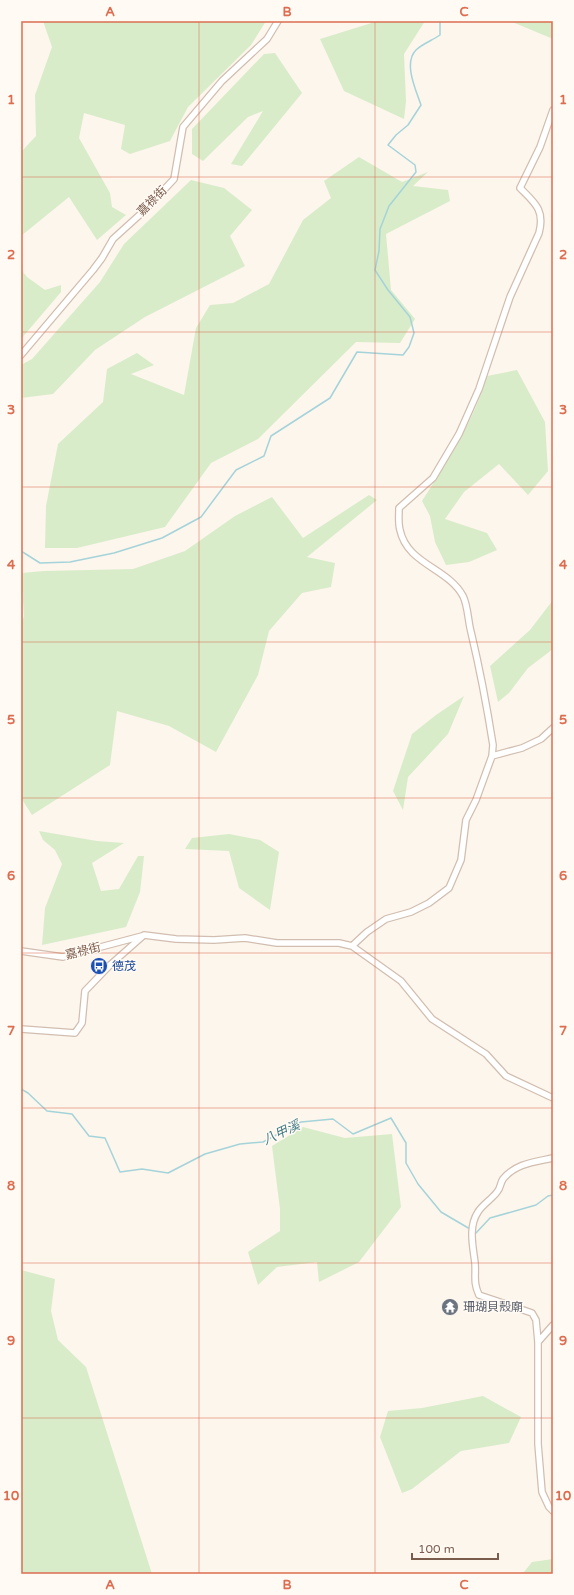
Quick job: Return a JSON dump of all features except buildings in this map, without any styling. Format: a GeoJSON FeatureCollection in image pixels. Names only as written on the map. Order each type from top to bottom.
{"type":"FeatureCollection","features":[{"type":"Feature","properties":{"kind":"street","name":"嘉祿街"},"geometry":{"type":"LineString","coordinates":[[21,355],[93,270],[113,239],[145,210],[174,179],[183,127],[222,81],[267,39],[278,21]]}},
{"type":"Feature","properties":{"kind":"street"},"geometry":{"type":"LineString","coordinates":[[352,946],[367,932],[386,919],[411,912],[429,903],[449,888],[461,860],[466,820],[476,800],[492,756],[493,745],[484,690],[463,597],[452,581],[418,558],[408,549],[399,529],[399,508],[433,478],[459,434],[479,388],[510,297],[539,233],[541,224],[537,205],[520,188],[540,147],[553,110]]}},
{"type":"Feature","properties":{"kind":"street"},"geometry":{"type":"LineString","coordinates":[[492,756],[522,748],[541,739],[553,728]]}},
{"type":"Feature","properties":{"kind":"street","name":"嘉祿街"},"geometry":{"type":"LineString","coordinates":[[21,951],[63,957],[144,935]]}},
{"type":"Feature","properties":{"kind":"street"},"geometry":{"type":"LineString","coordinates":[[21,1029],[75,1033],[82,1024],[85,991],[110,965],[144,935],[176,939],[214,940],[245,938],[277,943],[339,944],[352,946],[401,981],[432,1019],[486,1054],[506,1076],[553,1098]]}},
{"type":"Feature","properties":{"kind":"street"},"geometry":{"type":"LineString","coordinates":[[553,1158],[520,1166],[509,1172],[502,1181],[499,1190],[478,1211],[472,1236],[475,1263],[474,1286],[480,1295],[532,1313],[536,1320],[538,1342],[538,1444],[542,1492],[549,1507],[553,1511]]}},
{"type":"Feature","properties":{"kind":"street"},"geometry":{"type":"LineString","coordinates":[[538,1342],[553,1324]]}},
{"type":"Feature","properties":{"kind":"green space"},"geometry":{"type":"Polygon","coordinates":[[[43,21],[266,21],[251,45],[188,107],[170,141],[130,154],[121,149],[125,125],[84,113],[79,138],[110,193],[112,207],[126,215],[97,240],[69,197],[21,236],[21,152],[36,136],[35,95],[52,47],[43,21]]]}},
{"type":"Feature","properties":{"kind":"green space"},"geometry":{"type":"Polygon","coordinates":[[[378,21],[425,21],[404,54],[406,101],[404,119],[344,91],[320,39],[378,21]]]}},
{"type":"Feature","properties":{"kind":"green space"},"geometry":{"type":"Polygon","coordinates":[[[510,21],[553,21],[553,39],[510,21]]]}},
{"type":"Feature","properties":{"kind":"green space"},"geometry":{"type":"Polygon","coordinates":[[[275,53],[302,93],[242,166],[231,164],[263,111],[248,117],[203,161],[192,154],[192,129],[264,54],[275,53]]]}},
{"type":"Feature","properties":{"kind":"green space"},"geometry":{"type":"Polygon","coordinates":[[[359,157],[402,182],[428,172],[413,186],[448,190],[450,201],[386,234],[391,290],[415,319],[400,343],[356,342],[258,439],[211,463],[165,527],[77,548],[45,548],[46,506],[58,444],[103,402],[107,369],[137,353],[154,365],[131,374],[184,395],[196,328],[210,305],[233,303],[269,284],[303,220],[331,198],[324,181],[359,157]]]}},
{"type":"Feature","properties":{"kind":"green space"},"geometry":{"type":"Polygon","coordinates":[[[191,180],[224,188],[252,210],[230,236],[245,266],[145,317],[95,350],[53,394],[21,398],[21,365],[32,359],[100,282],[124,244],[191,180]]]}},
{"type":"Feature","properties":{"kind":"green space"},"geometry":{"type":"Polygon","coordinates":[[[21,269],[27,277],[45,290],[61,285],[61,292],[21,339],[21,269]]]}},
{"type":"Feature","properties":{"kind":"green space"},"geometry":{"type":"Polygon","coordinates":[[[517,370],[545,422],[548,471],[528,495],[499,464],[464,492],[445,519],[487,533],[497,550],[469,562],[446,565],[435,542],[430,516],[422,501],[459,441],[482,393],[487,376],[517,370]]]}},
{"type":"Feature","properties":{"kind":"green space"},"geometry":{"type":"Polygon","coordinates":[[[369,495],[377,500],[307,557],[335,563],[331,587],[302,593],[269,631],[258,675],[216,752],[169,726],[117,711],[110,765],[32,815],[21,798],[21,624],[24,616],[21,573],[133,569],[185,551],[235,516],[272,497],[303,538],[369,495]]]}},
{"type":"Feature","properties":{"kind":"green space"},"geometry":{"type":"Polygon","coordinates":[[[553,600],[553,649],[528,668],[509,693],[498,702],[490,666],[530,630],[553,600]]]}},
{"type":"Feature","properties":{"kind":"green space"},"geometry":{"type":"Polygon","coordinates":[[[464,696],[448,734],[408,777],[403,810],[393,791],[412,734],[464,696]]]}},
{"type":"Feature","properties":{"kind":"green space"},"geometry":{"type":"Polygon","coordinates":[[[39,831],[97,841],[124,843],[92,863],[101,891],[119,889],[138,856],[144,856],[140,892],[126,927],[42,945],[45,908],[62,864],[55,850],[43,840],[39,831]]]}},
{"type":"Feature","properties":{"kind":"green space"},"geometry":{"type":"Polygon","coordinates":[[[229,834],[260,840],[279,852],[270,910],[239,888],[229,851],[185,849],[192,838],[229,834]]]}},
{"type":"Feature","properties":{"kind":"green space"},"geometry":{"type":"Polygon","coordinates":[[[303,1127],[345,1138],[392,1134],[401,1207],[359,1262],[319,1282],[317,1262],[277,1267],[258,1285],[248,1252],[280,1231],[280,1209],[272,1146],[303,1127]]]}},
{"type":"Feature","properties":{"kind":"green space"},"geometry":{"type":"Polygon","coordinates":[[[21,1270],[55,1279],[51,1311],[58,1340],[86,1367],[152,1574],[21,1574],[21,1270]]]}},
{"type":"Feature","properties":{"kind":"green space"},"geometry":{"type":"Polygon","coordinates":[[[483,1396],[521,1417],[509,1443],[461,1451],[412,1489],[402,1493],[380,1437],[388,1411],[422,1408],[483,1396]]]}},
{"type":"Feature","properties":{"kind":"green space"},"geometry":{"type":"Polygon","coordinates":[[[553,1559],[553,1574],[520,1574],[524,1572],[532,1562],[553,1559]]]}},
{"type":"Feature","properties":{"kind":"waterway"},"geometry":{"type":"LineString","coordinates":[[21,551],[40,563],[70,562],[114,553],[162,538],[201,517],[236,470],[264,456],[271,436],[330,398],[357,352],[403,355],[409,347],[414,333],[410,317],[388,290],[375,270],[379,251],[380,229],[389,206],[416,172],[415,165],[388,145],[396,135],[408,125],[421,105],[412,77],[412,55],[421,46],[440,35],[440,21]]}},
{"type":"Feature","properties":{"kind":"waterway","name":"八甲溪"},"geometry":{"type":"LineString","coordinates":[[21,1089],[28,1093],[47,1111],[72,1114],[89,1136],[105,1138],[120,1172],[142,1169],[168,1173],[205,1154],[240,1144],[263,1142],[301,1122],[333,1119],[353,1134],[391,1118],[406,1143],[406,1163],[418,1184],[441,1212],[470,1229]]}},
{"type":"Feature","properties":{"kind":"waterway","name":"八甲溪"},"geometry":{"type":"LineString","coordinates":[[475,1232],[476,1233],[490,1218],[536,1205],[548,1196],[553,1195]]}},
{"type":"Feature","properties":{"kind":"place","name":"德茂"},"geometry":{"type":"Point","coordinates":[99,966]}},
{"type":"Feature","properties":{"kind":"place","name":"珊瑚貝殼廟"},"geometry":{"type":"Point","coordinates":[450,1307]}}]}
